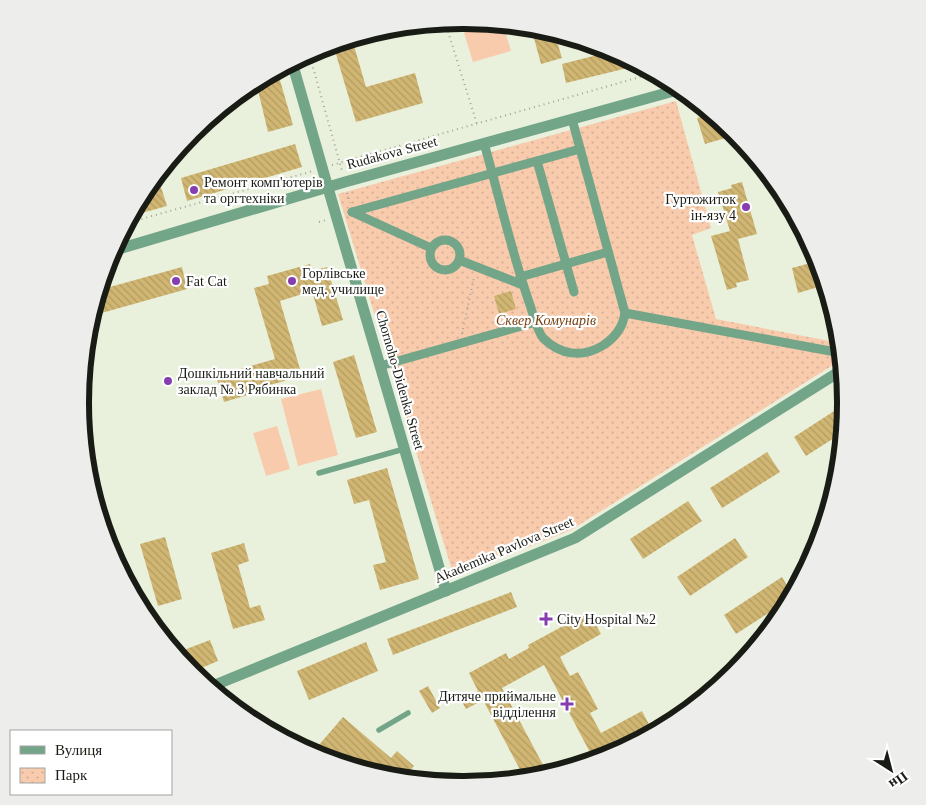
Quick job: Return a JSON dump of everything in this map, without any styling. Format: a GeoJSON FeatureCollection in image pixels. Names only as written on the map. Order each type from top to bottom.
{"type":"FeatureCollection","features":[{"type":"Feature","properties":{"kind":"street","name":"Chornoho-Didenka Street"},"geometry":{"type":"LineString","coordinates":[[294,69],[446,591]]}},
{"type":"Feature","properties":{"kind":"street","name":"Rudakova Street"},"geometry":{"type":"LineString","coordinates":[[123,248],[345,182],[671,92]]}},
{"type":"Feature","properties":{"kind":"street"},"geometry":{"type":"LineString","coordinates":[[484,143],[522,281],[542,336],[560,350],[573,354],[585,354],[607,343],[617,334],[623,323],[625,313],[572,119]]}},
{"type":"Feature","properties":{"kind":"street"},"geometry":{"type":"LineString","coordinates":[[352,212],[580,149]]}},
{"type":"Feature","properties":{"kind":"street"},"geometry":{"type":"LineString","coordinates":[[537,161],[574,292]]}},
{"type":"Feature","properties":{"kind":"street"},"geometry":{"type":"LineString","coordinates":[[352,212],[431,248]]}},
{"type":"Feature","properties":{"kind":"street"},"geometry":{"type":"LineString","coordinates":[[442,240],[453,242],[459,249],[459,260],[452,268],[447,270],[439,268],[431,260],[431,248],[436,242],[442,240]]}},
{"type":"Feature","properties":{"kind":"street"},"geometry":{"type":"LineString","coordinates":[[459,260],[522,281],[566,264],[608,252]]}},
{"type":"Feature","properties":{"kind":"street"},"geometry":{"type":"LineString","coordinates":[[625,313],[834,352]]}},
{"type":"Feature","properties":{"kind":"street"},"geometry":{"type":"LineString","coordinates":[[380,366],[536,322]]}},
{"type":"Feature","properties":{"kind":"street","name":"Akademika Pavlova Street"},"geometry":{"type":"LineString","coordinates":[[217,684],[575,538],[836,374]]}},
{"type":"Feature","properties":{"kind":"lane"},"geometry":{"type":"LineString","coordinates":[[319,473],[404,449]]}},
{"type":"Feature","properties":{"kind":"lane"},"geometry":{"type":"LineString","coordinates":[[379,730],[408,713]]}},
{"type":"Feature","properties":{"kind":"path"},"geometry":{"type":"LineString","coordinates":[[447,30],[477,124]]}},
{"type":"Feature","properties":{"kind":"path"},"geometry":{"type":"LineString","coordinates":[[311,61],[352,212]]}},
{"type":"Feature","properties":{"kind":"path"},"geometry":{"type":"LineString","coordinates":[[137,221],[644,76]]}},
{"type":"Feature","properties":{"kind":"path"},"geometry":{"type":"LineString","coordinates":[[460,343],[476,267]]}},
{"type":"Feature","properties":{"kind":"green space"},"geometry":{"type":"Polygon","coordinates":[[[463,29],[505,31],[511,51],[473,62],[463,29]]]}},
{"type":"Feature","properties":{"kind":"green space","name":"Сквер Комунарів"},"geometry":{"type":"Polygon","coordinates":[[[676,101],[711,228],[692,235],[716,319],[832,341],[835,364],[571,530],[454,577],[338,194],[676,101]]]}},
{"type":"Feature","properties":{"kind":"green space"},"geometry":{"type":"Polygon","coordinates":[[[321,389],[338,455],[298,466],[281,399],[321,389]]]}},
{"type":"Feature","properties":{"kind":"green space"},"geometry":{"type":"Polygon","coordinates":[[[277,426],[290,469],[266,476],[253,433],[277,426]]]}},
{"type":"Feature","properties":{"kind":"building"},"geometry":{"type":"Polygon","coordinates":[[[533,36],[557,40],[562,58],[541,64],[533,36]]]}},
{"type":"Feature","properties":{"kind":"building"},"geometry":{"type":"Polygon","coordinates":[[[354,45],[366,87],[415,73],[423,103],[356,122],[335,52],[354,45]]]}},
{"type":"Feature","properties":{"kind":"building"},"geometry":{"type":"Polygon","coordinates":[[[599,55],[629,68],[566,83],[562,64],[599,55]]]}},
{"type":"Feature","properties":{"kind":"building"},"geometry":{"type":"Polygon","coordinates":[[[279,77],[293,125],[268,132],[258,90],[279,77]]]}},
{"type":"Feature","properties":{"kind":"building"},"geometry":{"type":"Polygon","coordinates":[[[703,116],[727,138],[705,144],[697,118],[703,116]]]}},
{"type":"Feature","properties":{"kind":"building"},"geometry":{"type":"Polygon","coordinates":[[[295,144],[302,167],[187,201],[181,178],[295,144]]]}},
{"type":"Feature","properties":{"kind":"building"},"geometry":{"type":"Polygon","coordinates":[[[742,182],[757,234],[738,239],[749,280],[736,283],[737,287],[727,290],[711,236],[730,231],[718,192],[732,188],[731,185],[742,182]]]}},
{"type":"Feature","properties":{"kind":"building"},"geometry":{"type":"Polygon","coordinates":[[[160,184],[167,206],[141,213],[152,195],[160,184]]]}},
{"type":"Feature","properties":{"kind":"building"},"geometry":{"type":"Polygon","coordinates":[[[810,263],[818,287],[798,293],[792,268],[810,263]]]}},
{"type":"Feature","properties":{"kind":"building"},"geometry":{"type":"Polygon","coordinates":[[[310,264],[312,271],[327,267],[343,320],[322,326],[312,291],[280,301],[302,376],[270,385],[271,388],[224,402],[216,376],[275,359],[254,288],[269,284],[267,276],[310,264]]]}},
{"type":"Feature","properties":{"kind":"building"},"geometry":{"type":"Polygon","coordinates":[[[182,267],[187,289],[100,313],[107,288],[182,267]]]}},
{"type":"Feature","properties":{"kind":"building"},"geometry":{"type":"Polygon","coordinates":[[[511,291],[516,309],[499,314],[494,296],[511,291]]]}},
{"type":"Feature","properties":{"kind":"building"},"geometry":{"type":"Polygon","coordinates":[[[354,355],[377,432],[356,438],[333,362],[354,355]]]}},
{"type":"Feature","properties":{"kind":"building"},"geometry":{"type":"Polygon","coordinates":[[[837,409],[835,437],[806,456],[794,437],[837,409]]]}},
{"type":"Feature","properties":{"kind":"building"},"geometry":{"type":"Polygon","coordinates":[[[767,452],[780,472],[722,508],[710,488],[767,452]]]}},
{"type":"Feature","properties":{"kind":"building"},"geometry":{"type":"Polygon","coordinates":[[[387,468],[419,579],[380,590],[373,565],[386,562],[369,500],[354,504],[347,480],[387,468]]]}},
{"type":"Feature","properties":{"kind":"building"},"geometry":{"type":"Polygon","coordinates":[[[688,501],[702,521],[643,559],[630,539],[688,501]]]}},
{"type":"Feature","properties":{"kind":"building"},"geometry":{"type":"Polygon","coordinates":[[[165,537],[182,599],[158,606],[140,544],[165,537]]]}},
{"type":"Feature","properties":{"kind":"building"},"geometry":{"type":"Polygon","coordinates":[[[735,538],[748,557],[690,596],[677,577],[735,538]]]}},
{"type":"Feature","properties":{"kind":"building"},"geometry":{"type":"Polygon","coordinates":[[[244,543],[249,561],[238,565],[250,608],[260,605],[265,620],[233,629],[211,553],[244,543]]]}},
{"type":"Feature","properties":{"kind":"building"},"geometry":{"type":"Polygon","coordinates":[[[782,577],[788,587],[774,609],[736,634],[724,615],[782,577]]]}},
{"type":"Feature","properties":{"kind":"building"},"geometry":{"type":"Polygon","coordinates":[[[511,592],[517,607],[393,655],[387,639],[511,592]]]}},
{"type":"Feature","properties":{"kind":"building"},"geometry":{"type":"Polygon","coordinates":[[[589,612],[601,634],[560,657],[570,676],[578,672],[598,709],[590,713],[601,733],[642,711],[650,726],[628,738],[591,753],[544,665],[502,688],[544,767],[521,771],[483,700],[466,709],[461,700],[478,691],[469,673],[506,653],[509,659],[529,648],[528,645],[589,612]]]}},
{"type":"Feature","properties":{"kind":"building"},"geometry":{"type":"Polygon","coordinates":[[[210,640],[218,661],[200,668],[183,650],[210,640]]]}},
{"type":"Feature","properties":{"kind":"building"},"geometry":{"type":"Polygon","coordinates":[[[366,642],[378,671],[309,700],[297,671],[366,642]]]}},
{"type":"Feature","properties":{"kind":"building"},"geometry":{"type":"Polygon","coordinates":[[[428,686],[440,708],[432,713],[419,691],[428,686]]]}},
{"type":"Feature","properties":{"kind":"building"},"geometry":{"type":"Polygon","coordinates":[[[343,717],[391,758],[397,751],[414,766],[408,772],[390,769],[366,764],[317,747],[343,717]]]}},
{"type":"Feature","properties":{"kind":"place","name":"Ремонт комп'ютерів та оргтехніки"},"geometry":{"type":"Point","coordinates":[194,190]}},
{"type":"Feature","properties":{"kind":"place","name":"Гуртожиток ін-язу 4"},"geometry":{"type":"Point","coordinates":[746,207]}},
{"type":"Feature","properties":{"kind":"place","name":"Fat Cat"},"geometry":{"type":"Point","coordinates":[176,281]}},
{"type":"Feature","properties":{"kind":"place","name":"Горлівське мед. училище"},"geometry":{"type":"Point","coordinates":[292,281]}},
{"type":"Feature","properties":{"kind":"place","name":"Дошкільний навчальний заклад № 3 Рябинка"},"geometry":{"type":"Point","coordinates":[168,381]}},
{"type":"Feature","properties":{"kind":"place","name":"City Hospital №2"},"geometry":{"type":"Point","coordinates":[546,619]}},
{"type":"Feature","properties":{"kind":"place","name":"Дитяче приймальне відділення"},"geometry":{"type":"Point","coordinates":[567,704]}}]}
